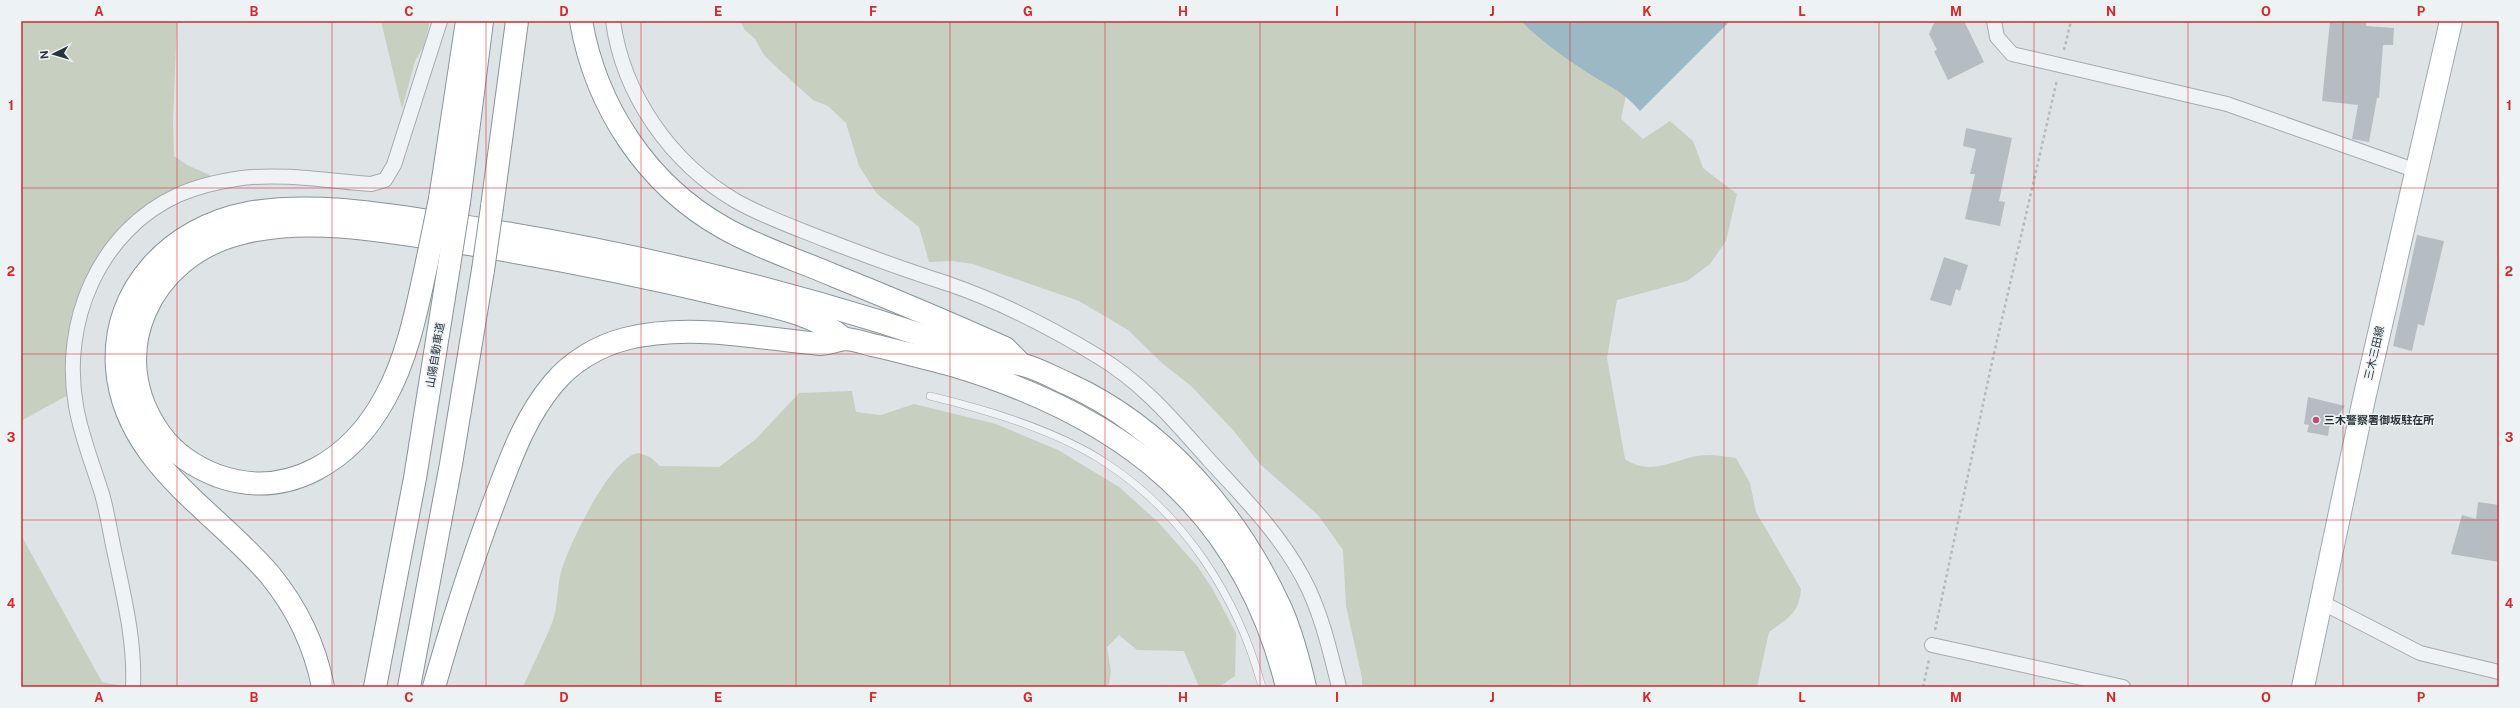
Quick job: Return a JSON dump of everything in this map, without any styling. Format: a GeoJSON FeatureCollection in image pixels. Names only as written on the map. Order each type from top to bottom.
{"type":"FeatureCollection","features":[{"type":"Feature","properties":{"kind":"main road"},"geometry":{"type":"LineString","coordinates":[[466,21],[449,200],[427,262],[411,330],[392,385],[365,430],[330,462],[312,472],[284,482],[254,483],[236,481],[209,472],[186,459],[162,437],[154,426],[138,386],[135,360],[142,318],[156,289],[176,266],[204,246],[230,236],[272,227],[329,227],[418,237],[604,268],[687,286],[799,315],[832,328],[844,339],[932,360],[1008,384],[1070,410],[1138,452],[1194,505],[1230,552],[1251,588],[1269,627],[1287,687]]}},
{"type":"Feature","properties":{"kind":"main road","name":"山陽自動車道"},"geometry":{"type":"LineString","coordinates":[[374,687],[415,478],[450,266],[449,200],[482,21]]}},
{"type":"Feature","properties":{"kind":"main road"},"geometry":{"type":"LineString","coordinates":[[409,687],[451,464],[483,270],[517,21]]}},
{"type":"Feature","properties":{"kind":"main road"},"geometry":{"type":"LineString","coordinates":[[581,21],[597,79],[612,112],[628,140],[660,180],[693,208],[741,237],[1005,348],[1019,362],[1078,389],[1117,411],[1160,444],[1199,484],[1245,544],[1270,586],[1292,637],[1305,687]]}},
{"type":"Feature","properties":{"kind":"main road","name":"三木三田線"},"geometry":{"type":"LineString","coordinates":[[2303,687],[2365,392],[2451,21]]}},
{"type":"Feature","properties":{"kind":"main road"},"geometry":{"type":"LineString","coordinates":[[323,687],[310,641],[289,601],[250,553],[160,466],[138,434],[120,390],[117,368],[118,337],[132,294],[145,274],[163,253],[175,243],[205,226],[247,213],[310,209],[413,219],[509,233],[653,261],[746,284],[885,323],[1000,362],[1019,362]]}},
{"type":"Feature","properties":{"kind":"main road"},"geometry":{"type":"LineString","coordinates":[[434,687],[484,530],[518,441],[542,398],[570,368],[587,355],[613,343],[670,332],[715,333],[820,344],[829,344],[844,339]]}},
{"type":"Feature","properties":{"kind":"street"},"geometry":{"type":"LineString","coordinates":[[133,687],[130,626],[104,504],[80,427],[74,397],[73,363],[75,337],[84,300],[95,272],[115,245],[141,219],[161,204],[194,189],[229,180],[271,176],[371,184],[385,180],[394,165],[440,21]]}},
{"type":"Feature","properties":{"kind":"street"},"geometry":{"type":"LineString","coordinates":[[613,21],[624,65],[643,108],[665,138],[685,160],[718,190],[769,217],[917,275],[970,292],[1004,308],[1096,355],[1130,378],[1155,400],[1279,538],[1312,598],[1339,687]]}},
{"type":"Feature","properties":{"kind":"street"},"geometry":{"type":"LineString","coordinates":[[1994,21],[1997,37],[2012,54],[2227,104],[2417,171]]}},
{"type":"Feature","properties":{"kind":"street"},"geometry":{"type":"LineString","coordinates":[[2321,602],[2420,653],[2499,672]]}},
{"type":"Feature","properties":{"kind":"street"},"geometry":{"type":"LineString","coordinates":[[1932,645],[2123,687]]}},
{"type":"Feature","properties":{"kind":"lane"},"geometry":{"type":"LineString","coordinates":[[930,396],[989,413],[1068,444],[1106,462],[1145,493],[1184,534],[1226,593],[1251,650],[1262,687]]}},
{"type":"Feature","properties":{"kind":"path"},"geometry":{"type":"LineString","coordinates":[[1923,687],[1992,362],[2072,21]]}},
{"type":"Feature","properties":{"kind":"green space"},"geometry":{"type":"Polygon","coordinates":[[[21,21],[177,21],[173,121],[174,156],[187,165],[212,176],[164,193],[141,208],[127,221],[103,249],[91,268],[75,307],[67,349],[68,395],[21,421],[21,21]]]}},
{"type":"Feature","properties":{"kind":"green space"},"geometry":{"type":"Polygon","coordinates":[[[381,21],[430,21],[424,46],[415,61],[402,109],[381,21]]]}},
{"type":"Feature","properties":{"kind":"green space"},"geometry":{"type":"Polygon","coordinates":[[[740,21],[1521,21],[1558,52],[1626,95],[1621,119],[1643,139],[1670,121],[1693,141],[1703,168],[1737,194],[1726,241],[1710,264],[1687,281],[1617,300],[1607,358],[1625,459],[1636,465],[1656,467],[1698,456],[1712,455],[1736,458],[1750,483],[1756,512],[1801,589],[1798,604],[1795,610],[1787,619],[1769,632],[1757,687],[1362,687],[1362,678],[1346,606],[1343,550],[1318,515],[1261,465],[1233,430],[1191,386],[1163,364],[1128,330],[1079,301],[973,264],[952,261],[929,262],[919,227],[877,194],[859,166],[846,123],[828,106],[813,100],[774,65],[764,55],[755,39],[745,30],[740,21]]]}},
{"type":"Feature","properties":{"kind":"green space"},"geometry":{"type":"Polygon","coordinates":[[[852,391],[856,412],[881,415],[914,404],[996,424],[1058,450],[1119,487],[1158,522],[1198,567],[1212,588],[1236,633],[1235,676],[1219,687],[1199,687],[1184,651],[1137,650],[1119,635],[1107,647],[1111,671],[1109,684],[1104,687],[523,687],[554,617],[561,572],[572,543],[592,504],[604,485],[616,469],[628,458],[639,453],[650,457],[660,466],[719,467],[756,439],[799,393],[852,391]]]}},
{"type":"Feature","properties":{"kind":"green space"},"geometry":{"type":"Polygon","coordinates":[[[21,535],[102,682],[127,687],[21,687],[21,535]]]}},
{"type":"Feature","properties":{"kind":"water"},"geometry":{"type":"Polygon","coordinates":[[[1521,21],[1730,21],[1640,111],[1616,89],[1588,73],[1562,55],[1521,21]]]}},
{"type":"Feature","properties":{"kind":"building"},"geometry":{"type":"Polygon","coordinates":[[[1935,21],[1964,21],[1984,62],[1948,80],[1934,51],[1937,50],[1929,34],[1935,21]]]}},
{"type":"Feature","properties":{"kind":"building"},"geometry":{"type":"Polygon","coordinates":[[[2330,21],[2366,21],[2366,26],[2394,28],[2393,45],[2383,45],[2379,98],[2377,98],[2369,142],[2352,139],[2358,105],[2322,101],[2330,21]]]}},
{"type":"Feature","properties":{"kind":"building"},"geometry":{"type":"Polygon","coordinates":[[[1966,128],[2012,138],[1999,201],[2005,202],[2000,226],[1965,219],[1975,174],[1970,174],[1976,149],[1963,146],[1966,128]]]}},
{"type":"Feature","properties":{"kind":"building"},"geometry":{"type":"Polygon","coordinates":[[[2417,235],[2444,241],[2424,326],[2418,324],[2412,351],[2393,346],[2417,235]]]}},
{"type":"Feature","properties":{"kind":"building"},"geometry":{"type":"Polygon","coordinates":[[[1944,257],[1968,265],[1960,291],[1956,289],[1951,306],[1930,300],[1944,257]]]}},
{"type":"Feature","properties":{"kind":"building","name":"三木警察署御坂駐在所"},"geometry":{"type":"Polygon","coordinates":[[[2308,397],[2345,406],[2329,428],[2328,436],[2307,432],[2309,425],[2304,424],[2308,397]]]}},
{"type":"Feature","properties":{"kind":"building"},"geometry":{"type":"Polygon","coordinates":[[[2478,502],[2499,505],[2499,562],[2451,554],[2462,515],[2476,519],[2478,502]]]}},
{"type":"Feature","properties":{"kind":"place","name":"三木警察署御坂駐在所"},"geometry":{"type":"Point","coordinates":[2316,420]}}]}
